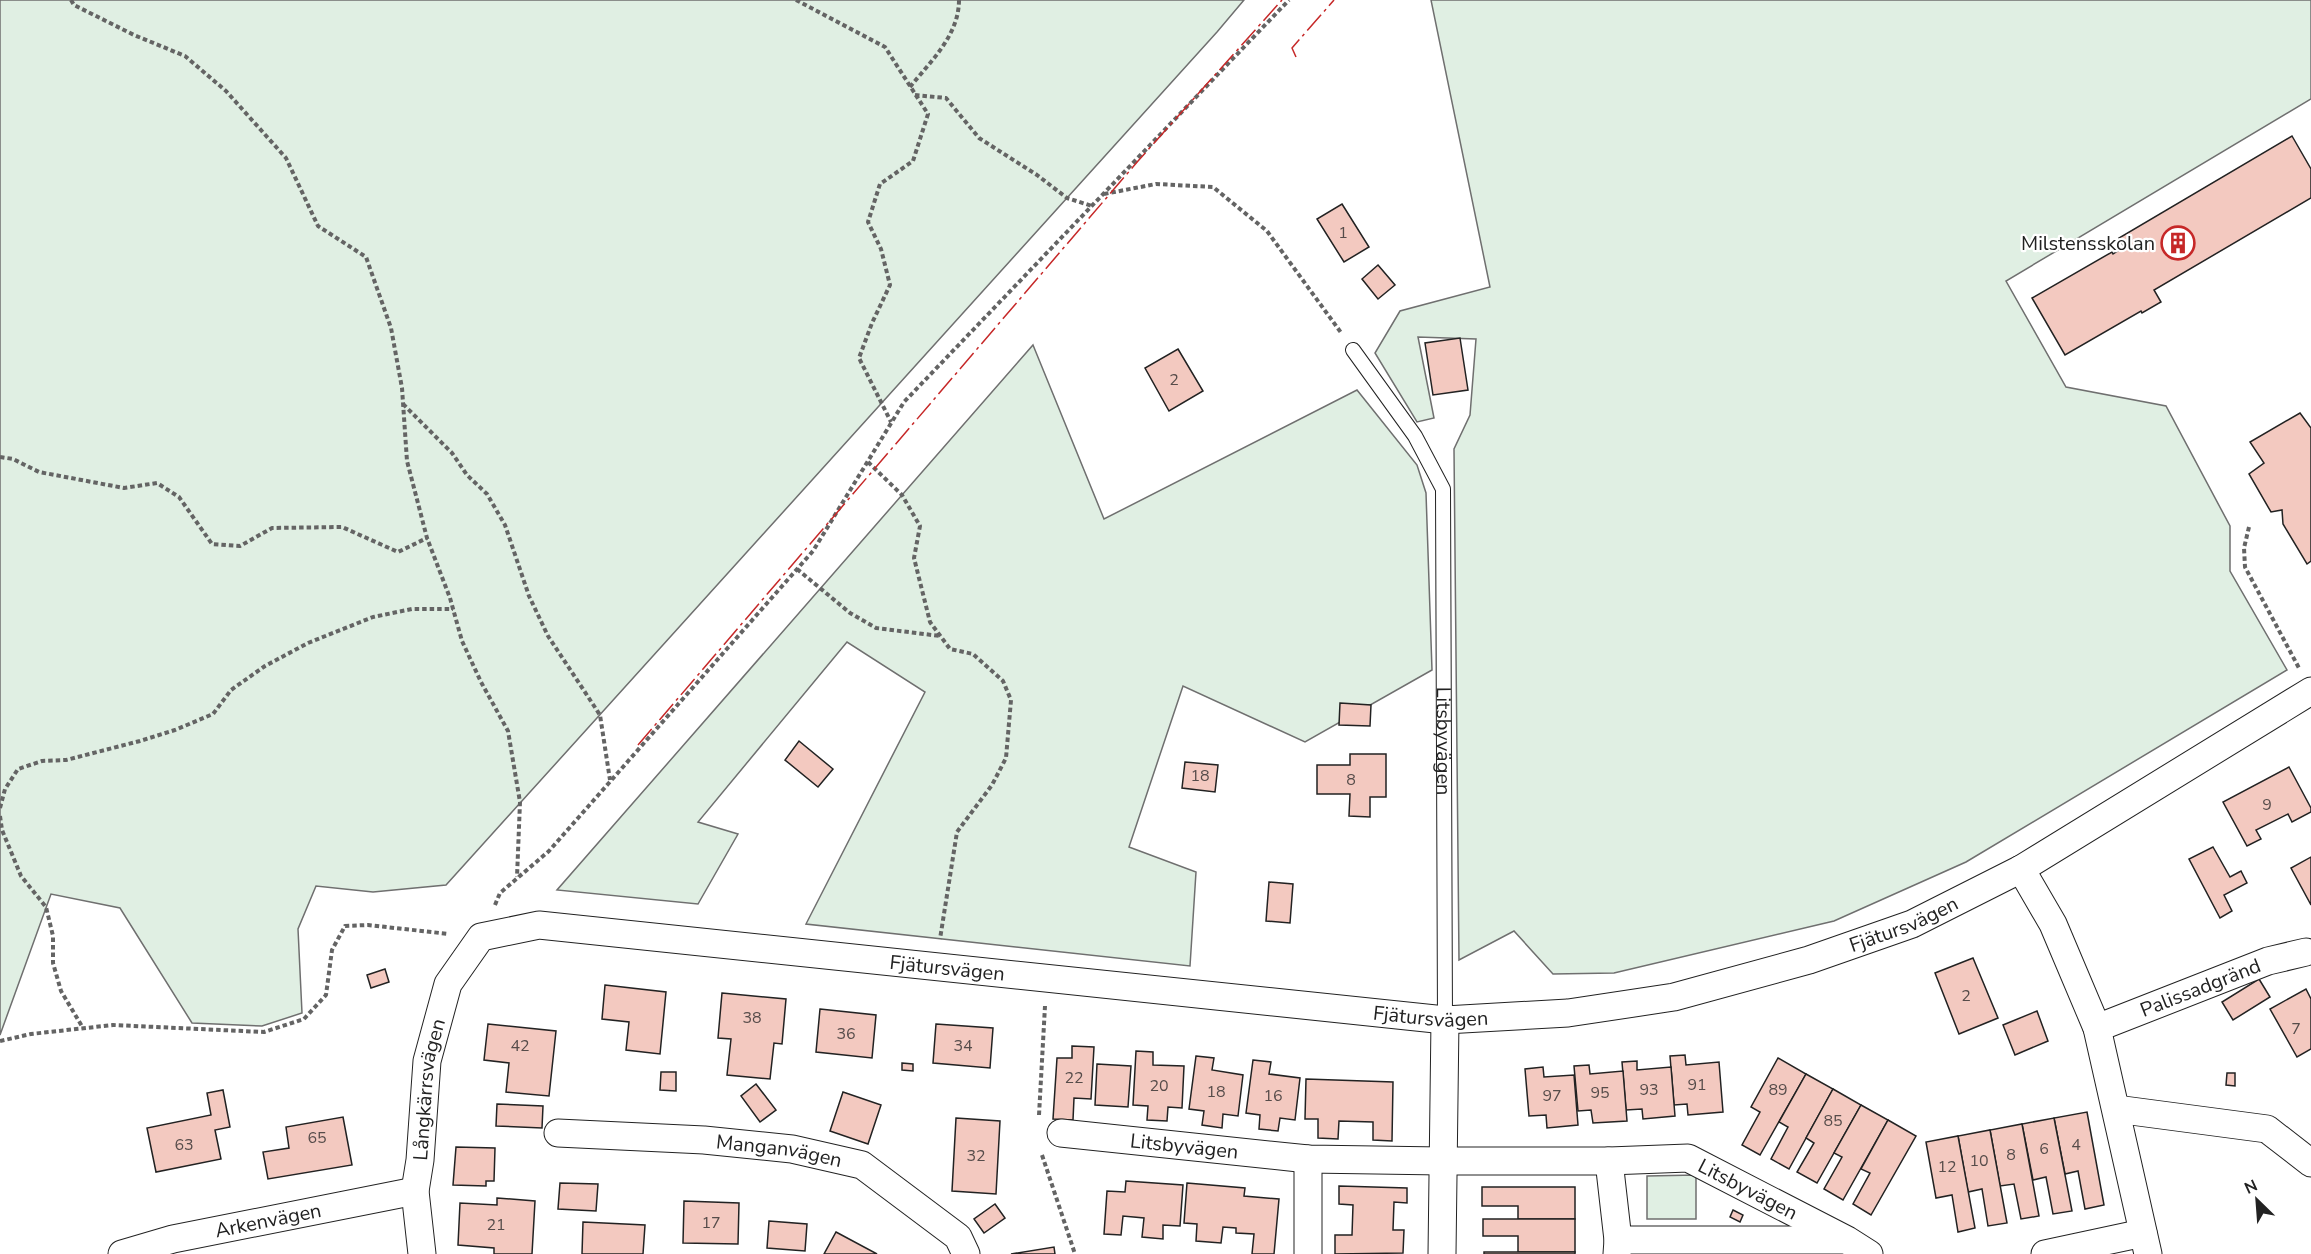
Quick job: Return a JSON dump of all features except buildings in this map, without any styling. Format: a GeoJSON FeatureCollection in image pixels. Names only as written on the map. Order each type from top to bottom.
{"type":"FeatureCollection","features":[{"type":"Feature","properties":{"kind":"street","name":"Fjätursvägen"},"geometry":{"type":"LineString","coordinates":[[481,937],[539,925],[1445,1020],[1568,1013],[1674,997],[1809,960],[1912,924],[2021,869],[2305,680]]}},
{"type":"Feature","properties":{"kind":"street"},"geometry":{"type":"LineString","coordinates":[[2021,869],[2053,924],[2097,1028],[2145,1244],[2045,1254]]}},
{"type":"Feature","properties":{"kind":"street","name":"Långkärrsvägen"},"geometry":{"type":"LineString","coordinates":[[422,1254],[415,1191],[420,1160],[427,1061],[448,984],[481,937]]}},
{"type":"Feature","properties":{"kind":"street","name":"Palissadgränd"},"geometry":{"type":"LineString","coordinates":[[2097,1028],[2268,961],[2306,952]]}},
{"type":"Feature","properties":{"kind":"street","name":"Litsbyvägen"},"geometry":{"type":"LineString","coordinates":[[1442,1254],[1445,1020]]}},
{"type":"Feature","properties":{"kind":"street"},"geometry":{"type":"LineString","coordinates":[[2116,1109],[2268,1129],[2311,1163]]}},
{"type":"Feature","properties":{"kind":"street","name":"Manganvägen"},"geometry":{"type":"LineString","coordinates":[[558,1133],[704,1140],[792,1149],[862,1165],[958,1237],[966,1254]]}},
{"type":"Feature","properties":{"kind":"street","name":"Litsbyvägen"},"geometry":{"type":"LineString","coordinates":[[1061,1133],[1308,1159],[1609,1161],[1688,1158],[1847,1240],[1869,1254]]}},
{"type":"Feature","properties":{"kind":"street"},"geometry":{"type":"LineString","coordinates":[[1308,1159],[1308,1254]]}},
{"type":"Feature","properties":{"kind":"street","name":"Litsbyvägen"},"geometry":{"type":"LineString","coordinates":[[1609,1161],[1617,1247],[1847,1240]]}},
{"type":"Feature","properties":{"kind":"street","name":"Arkenvägen"},"geometry":{"type":"LineString","coordinates":[[122,1254],[173,1239],[415,1191]]}},
{"type":"Feature","properties":{"kind":"lane","name":"Litsbyvägen"},"geometry":{"type":"LineString","coordinates":[[1353,350],[1415,436],[1443,489],[1445,1020]]}},
{"type":"Feature","properties":{"kind":"path"},"geometry":{"type":"LineString","coordinates":[[71,0],[75,5],[134,35],[185,57],[226,91],[286,158],[318,226],[366,257],[391,328],[403,404],[407,461],[427,538],[462,641],[508,731],[520,802],[517,878]]}},
{"type":"Feature","properties":{"kind":"path"},"geometry":{"type":"LineString","coordinates":[[796,0],[885,47],[928,114],[913,161],[880,184],[868,222],[881,249],[890,285],[859,358],[891,423]]}},
{"type":"Feature","properties":{"kind":"path"},"geometry":{"type":"LineString","coordinates":[[910,87],[951,35],[959,10],[959,0]]}},
{"type":"Feature","properties":{"kind":"path"},"geometry":{"type":"LineString","coordinates":[[0,1041],[31,1034],[113,1025],[264,1032],[304,1019],[326,994],[332,950],[345,926],[368,925],[481,937],[500,892],[549,851],[813,551],[904,402],[1289,0]]}},
{"type":"Feature","properties":{"kind":"path"},"geometry":{"type":"LineString","coordinates":[[915,95],[946,98],[979,138],[1037,175],[1067,198],[1092,206]]}},
{"type":"Feature","properties":{"kind":"path"},"geometry":{"type":"LineString","coordinates":[[1103,195],[1156,184],[1213,187],[1267,231],[1353,350]]}},
{"type":"Feature","properties":{"kind":"path"},"geometry":{"type":"LineString","coordinates":[[403,404],[452,453],[467,475],[487,494],[504,525],[529,596],[548,636],[600,715],[610,781]]}},
{"type":"Feature","properties":{"kind":"path"},"geometry":{"type":"LineString","coordinates":[[0,457],[13,459],[39,472],[124,488],[157,483],[179,497],[212,544],[240,546],[272,528],[342,527],[398,552],[427,538]]}},
{"type":"Feature","properties":{"kind":"path"},"geometry":{"type":"LineString","coordinates":[[868,462],[902,495],[920,526],[914,558],[930,622],[950,649],[973,654],[1003,681],[1011,700],[1005,758],[992,785],[957,832],[936,967]]}},
{"type":"Feature","properties":{"kind":"path"},"geometry":{"type":"LineString","coordinates":[[2249,527],[2244,548],[2245,567],[2305,680]]}},
{"type":"Feature","properties":{"kind":"path"},"geometry":{"type":"LineString","coordinates":[[797,570],[850,613],[876,628],[940,636]]}},
{"type":"Feature","properties":{"kind":"path"},"geometry":{"type":"LineString","coordinates":[[0,808],[5,789],[18,769],[42,761],[66,760],[140,741],[175,730],[213,714],[231,690],[265,666],[308,643],[373,617],[412,609],[453,609]]}},
{"type":"Feature","properties":{"kind":"path"},"geometry":{"type":"LineString","coordinates":[[0,816],[2,830],[21,876],[46,907],[53,936],[53,963],[61,991],[83,1028]]}},
{"type":"Feature","properties":{"kind":"green space"},"geometry":{"type":"Polygon","coordinates":[[[0,0],[1244,0],[446,885],[373,892],[316,886],[298,929],[302,1013],[262,1026],[192,1023],[120,908],[51,894],[0,1035],[0,0]]]}},
{"type":"Feature","properties":{"kind":"green space"},"geometry":{"type":"Polygon","coordinates":[[[1431,0],[2311,0],[2311,99],[2006,281],[2066,387],[2166,406],[2230,526],[2230,571],[2287,670],[1966,862],[1834,921],[1614,973],[1553,974],[1514,931],[1459,960],[1454,449],[1470,415],[1476,339],[1418,337],[1434,418],[1417,422],[1375,353],[1400,311],[1490,287],[1431,0]]]}},
{"type":"Feature","properties":{"kind":"green space"},"geometry":{"type":"Polygon","coordinates":[[[1033,345],[1104,519],[1357,390],[1417,465],[1426,493],[1432,670],[1305,742],[1183,686],[1129,847],[1196,872],[1190,966],[806,924],[925,692],[847,642],[698,822],[738,834],[698,904],[557,890],[1033,345]]]}},
{"type":"Feature","properties":{"kind":"green space"},"geometry":{"type":"Polygon","coordinates":[[[1696,1175],[1696,1219],[1647,1219],[1647,1176],[1696,1175]]]}},
{"type":"Feature","properties":{"kind":"power"},"geometry":{"type":"LineString","coordinates":[[638,745],[1138,161],[1282,0]]}},
{"type":"Feature","properties":{"kind":"power"},"geometry":{"type":"LineString","coordinates":[[1296,57],[1292,48],[1334,0]]}},
{"type":"Feature","properties":{"kind":"place","name":"Milstensskolan"},"geometry":{"type":"Point","coordinates":[2178,243]}}]}
